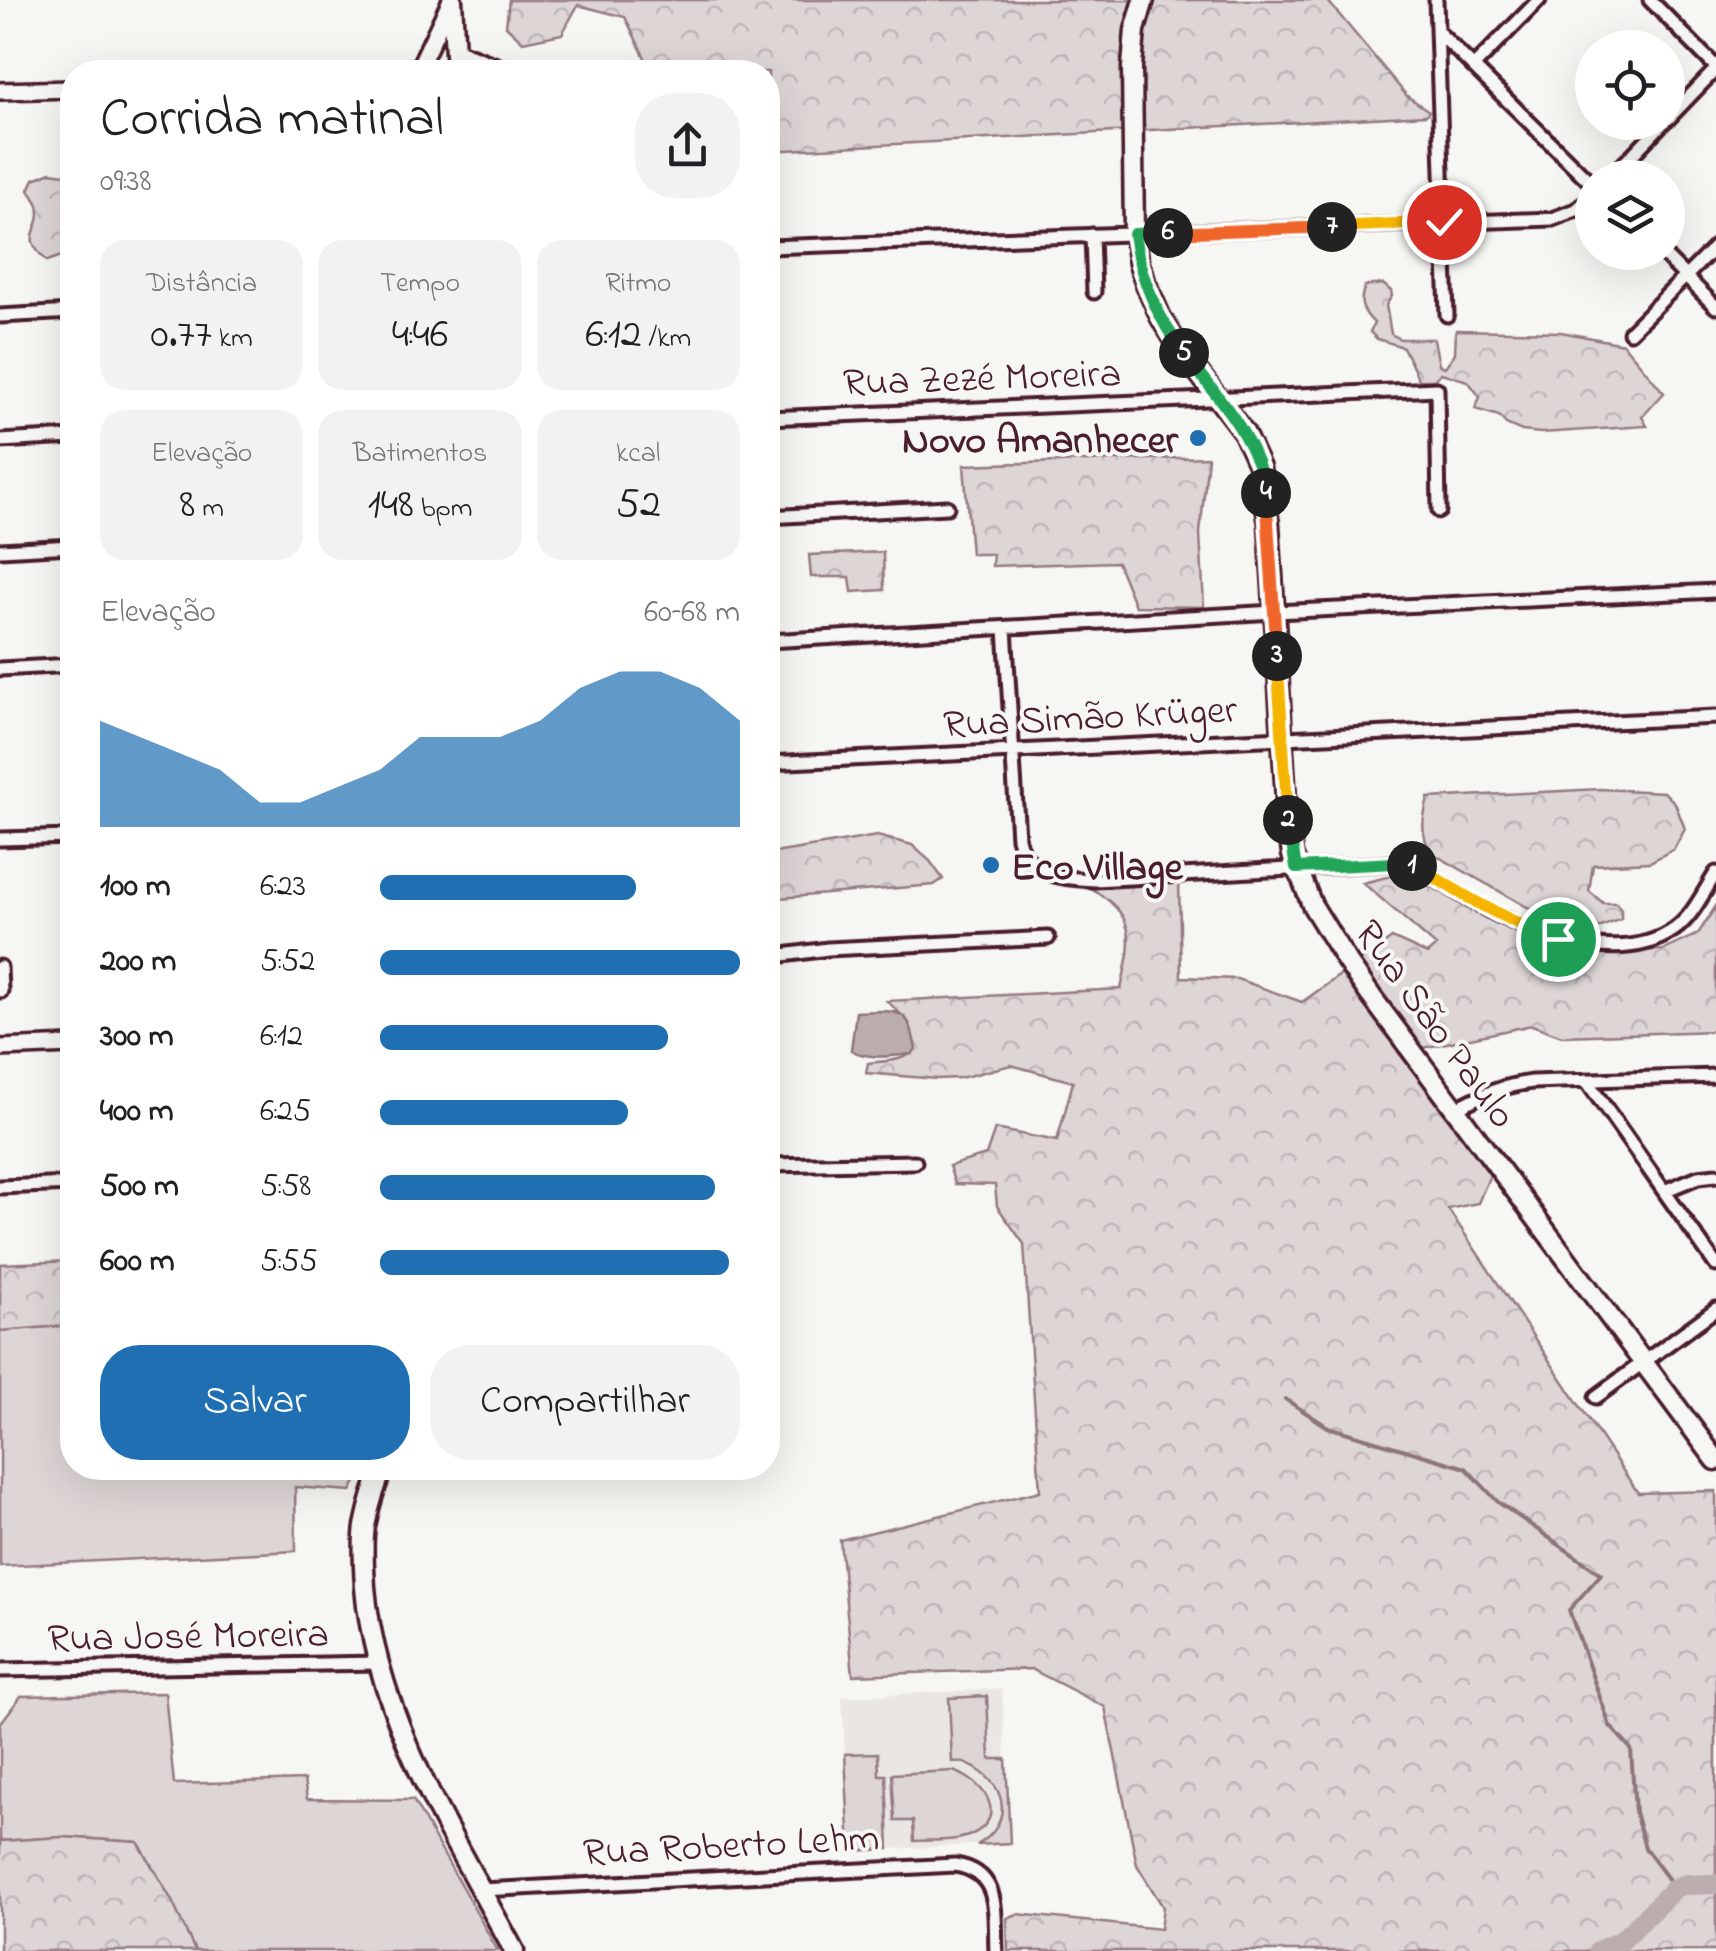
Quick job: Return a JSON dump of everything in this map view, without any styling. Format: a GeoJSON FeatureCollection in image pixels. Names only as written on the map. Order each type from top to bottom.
{"type":"FeatureCollection","features":[{"type":"Feature","properties":{"kind":"main road"},"geometry":{"type":"LineString","coordinates":[[452,0],[455,60]]}},
{"type":"Feature","properties":{"kind":"main road"},"geometry":{"type":"LineString","coordinates":[[423,60],[452,0]]}},
{"type":"Feature","properties":{"kind":"main road","name":"Rua São Paulo"},"geometry":{"type":"LineString","coordinates":[[1144,0],[1135,30],[1132,67],[1134,234],[1146,284],[1161,318],[1244,433],[1264,481],[1289,836],[1296,868],[1312,905],[1346,960],[1716,1460]]}},
{"type":"Feature","properties":{"kind":"main road"},"geometry":{"type":"LineString","coordinates":[[0,91],[60,88]]}},
{"type":"Feature","properties":{"kind":"main road"},"geometry":{"type":"LineString","coordinates":[[0,1048],[60,1046]]}},
{"type":"Feature","properties":{"kind":"main road"},"geometry":{"type":"LineString","coordinates":[[379,1480],[365,1525],[363,1546],[366,1602],[378,1664],[403,1736],[514,1951]]}},
{"type":"Feature","properties":{"kind":"street"},"geometry":{"type":"LineString","coordinates":[[1436,0],[1447,315]]}},
{"type":"Feature","properties":{"kind":"street"},"geometry":{"type":"LineString","coordinates":[[1474,66],[1539,0]]}},
{"type":"Feature","properties":{"kind":"street"},"geometry":{"type":"LineString","coordinates":[[1650,0],[1716,68],[1685,101]]}},
{"type":"Feature","properties":{"kind":"street"},"geometry":{"type":"LineString","coordinates":[[1437,31],[1575,167]]}},
{"type":"Feature","properties":{"kind":"street"},"geometry":{"type":"LineString","coordinates":[[455,49],[484,60]]}},
{"type":"Feature","properties":{"kind":"street"},"geometry":{"type":"LineString","coordinates":[[1628,160],[1647,140]]}},
{"type":"Feature","properties":{"kind":"street"},"geometry":{"type":"LineString","coordinates":[[780,247],[1552,218],[1575,210]]}},
{"type":"Feature","properties":{"kind":"street"},"geometry":{"type":"LineString","coordinates":[[1092,236],[1094,292]]}},
{"type":"Feature","properties":{"kind":"street"},"geometry":{"type":"LineString","coordinates":[[1630,332],[1716,246]]}},
{"type":"Feature","properties":{"kind":"street"},"geometry":{"type":"LineString","coordinates":[[1680,270],[1716,307]]}},
{"type":"Feature","properties":{"kind":"street"},"geometry":{"type":"LineString","coordinates":[[0,316],[60,313]]}},
{"type":"Feature","properties":{"kind":"street","name":"Rua Zezé Moreira"},"geometry":{"type":"LineString","coordinates":[[780,417],[1437,389],[1440,511]]}},
{"type":"Feature","properties":{"kind":"street"},"geometry":{"type":"LineString","coordinates":[[0,441],[60,438]]}},
{"type":"Feature","properties":{"kind":"street"},"geometry":{"type":"LineString","coordinates":[[780,516],[947,507]]}},
{"type":"Feature","properties":{"kind":"street"},"geometry":{"type":"LineString","coordinates":[[0,550],[60,547]]}},
{"type":"Feature","properties":{"kind":"street"},"geometry":{"type":"LineString","coordinates":[[780,640],[1716,591]]}},
{"type":"Feature","properties":{"kind":"street"},"geometry":{"type":"LineString","coordinates":[[1004,628],[1018,838],[1025,858],[1040,870],[1066,878],[1095,880],[1378,863],[1408,865],[1527,928],[1597,946],[1644,942],[1669,933],[1683,922],[1716,874]]}},
{"type":"Feature","properties":{"kind":"street"},"geometry":{"type":"LineString","coordinates":[[0,669],[60,666]]}},
{"type":"Feature","properties":{"kind":"street","name":"Rua Simão Krüger"},"geometry":{"type":"LineString","coordinates":[[780,762],[1716,718]]}},
{"type":"Feature","properties":{"kind":"street"},"geometry":{"type":"LineString","coordinates":[[0,839],[60,837]]}},
{"type":"Feature","properties":{"kind":"street"},"geometry":{"type":"LineString","coordinates":[[780,955],[1048,938]]}},
{"type":"Feature","properties":{"kind":"street"},"geometry":{"type":"LineString","coordinates":[[0,967],[1,991]]}},
{"type":"Feature","properties":{"kind":"street"},"geometry":{"type":"LineString","coordinates":[[1456,1109],[1491,1090],[1510,1085],[1716,1076]]}},
{"type":"Feature","properties":{"kind":"street"},"geometry":{"type":"LineString","coordinates":[[1586,1080],[1716,1266]]}},
{"type":"Feature","properties":{"kind":"street"},"geometry":{"type":"LineString","coordinates":[[780,1165],[916,1162]]}},
{"type":"Feature","properties":{"kind":"street"},"geometry":{"type":"LineString","coordinates":[[1664,1191],[1698,1177],[1716,1175]]}},
{"type":"Feature","properties":{"kind":"street"},"geometry":{"type":"LineString","coordinates":[[0,1187],[60,1184]]}},
{"type":"Feature","properties":{"kind":"street"},"geometry":{"type":"LineString","coordinates":[[1596,1397],[1716,1309]]}},
{"type":"Feature","properties":{"kind":"street","name":"Rua José Moreira"},"geometry":{"type":"LineString","coordinates":[[0,1670],[378,1664]]}},
{"type":"Feature","properties":{"kind":"street","name":"Rua Roberto Lehm"},"geometry":{"type":"LineString","coordinates":[[481,1890],[932,1865],[968,1867],[982,1875],[990,1889],[996,1951]]}},
{"type":"Feature","properties":{"kind":"shaded area"},"geometry":{"type":"Polygon","coordinates":[[[856,1012],[891,1012],[908,1021],[916,1049],[912,1054],[872,1056],[851,1050],[856,1012]]]}},
{"type":"Feature","properties":{"kind":"shaded area"},"geometry":{"type":"Polygon","coordinates":[[[1002,1689],[1010,1843],[850,1851],[842,1697],[1002,1689]]]}},
{"type":"Feature","properties":{"kind":"green space"},"geometry":{"type":"Polygon","coordinates":[[[509,0],[1327,0],[1407,96],[1429,111],[1426,115],[780,150],[780,60],[646,60],[625,17],[578,5],[562,34],[523,42],[506,26],[509,0]]]}},
{"type":"Feature","properties":{"kind":"green space"},"geometry":{"type":"Polygon","coordinates":[[[51,172],[60,173],[60,257],[47,261],[38,252],[33,238],[39,214],[29,190],[34,179],[51,172]]]}},
{"type":"Feature","properties":{"kind":"green space"},"geometry":{"type":"Polygon","coordinates":[[[1383,284],[1392,296],[1386,305],[1391,334],[1400,339],[1434,339],[1439,365],[1445,367],[1455,353],[1456,330],[1561,332],[1623,344],[1664,393],[1642,417],[1647,426],[1522,431],[1499,416],[1475,409],[1480,397],[1468,381],[1441,373],[1434,380],[1419,380],[1403,347],[1377,339],[1370,332],[1374,323],[1362,306],[1363,292],[1365,286],[1383,284]]]}},
{"type":"Feature","properties":{"kind":"green space"},"geometry":{"type":"Polygon","coordinates":[[[1208,457],[1200,533],[1204,607],[1135,606],[1117,562],[992,566],[993,554],[971,554],[964,465],[1208,457]]]}},
{"type":"Feature","properties":{"kind":"green space"},"geometry":{"type":"Polygon","coordinates":[[[883,552],[884,590],[852,592],[850,577],[811,577],[809,555],[883,552]]]}},
{"type":"Feature","properties":{"kind":"green space"},"geometry":{"type":"Polygon","coordinates":[[[1600,789],[1664,792],[1675,803],[1685,829],[1674,849],[1650,862],[1593,865],[1589,891],[1603,903],[1616,903],[1621,910],[1621,919],[1594,930],[1564,928],[1432,853],[1425,839],[1428,798],[1600,789]]]}},
{"type":"Feature","properties":{"kind":"green space"},"geometry":{"type":"Polygon","coordinates":[[[877,836],[912,845],[943,879],[934,885],[780,898],[780,852],[877,836]]]}},
{"type":"Feature","properties":{"kind":"green space"},"geometry":{"type":"Polygon","coordinates":[[[1408,875],[1561,954],[1664,950],[1698,934],[1716,906],[1716,1031],[1562,1036],[1532,1025],[1399,1053],[1491,1173],[1478,1203],[1448,1209],[1638,1493],[1716,1491],[1716,1951],[1008,1951],[1007,1918],[1017,1914],[1160,1929],[1163,1907],[1137,1865],[1105,1707],[1031,1669],[853,1675],[840,1540],[1040,1491],[1024,1244],[997,1206],[995,1185],[955,1184],[949,1166],[986,1155],[995,1129],[1057,1141],[1073,1082],[1011,1065],[960,1078],[866,1073],[868,1063],[900,1059],[916,1049],[907,1022],[887,1001],[1121,989],[1128,956],[1128,930],[1117,908],[1089,887],[1179,882],[1181,977],[1237,979],[1302,1002],[1392,938],[1427,954],[1436,946],[1363,883],[1408,875]]]}},
{"type":"Feature","properties":{"kind":"green space"},"geometry":{"type":"Polygon","coordinates":[[[60,1262],[60,1326],[0,1331],[0,1264],[60,1262]]]}},
{"type":"Feature","properties":{"kind":"green space"},"geometry":{"type":"Polygon","coordinates":[[[60,1326],[60,1480],[357,1480],[351,1491],[295,1487],[296,1551],[0,1566],[0,1331],[60,1326]]]}},
{"type":"Feature","properties":{"kind":"green space"},"geometry":{"type":"Polygon","coordinates":[[[165,1693],[174,1784],[304,1780],[307,1799],[413,1800],[498,1951],[195,1951],[138,1842],[62,1837],[0,1841],[0,1724],[21,1696],[165,1693]]]}},
{"type":"Feature","properties":{"kind":"green space"},"geometry":{"type":"Polygon","coordinates":[[[987,1696],[990,1759],[1006,1759],[1010,1843],[977,1845],[996,1827],[1002,1806],[995,1786],[986,1776],[967,1764],[952,1762],[949,1698],[987,1696]]]}},
{"type":"Feature","properties":{"kind":"green space"},"geometry":{"type":"Polygon","coordinates":[[[878,1753],[879,1775],[886,1775],[889,1849],[850,1851],[845,1754],[878,1753]]]}},
{"type":"Feature","properties":{"kind":"green space"},"geometry":{"type":"Polygon","coordinates":[[[953,1771],[982,1790],[991,1809],[989,1818],[971,1835],[914,1841],[913,1821],[895,1821],[892,1774],[953,1771]]]}},
{"type":"Feature","properties":{"kind":"green space"},"geometry":{"type":"Polygon","coordinates":[[[62,1837],[138,1842],[195,1951],[0,1951],[0,1841],[62,1837]]]}},
{"type":"Feature","properties":{"kind":"waterway"},"geometry":{"type":"LineString","coordinates":[[1285,1399],[1328,1427],[1466,1468],[1498,1502],[1601,1574],[1569,1610],[1610,1726],[1631,1749],[1635,1812],[1645,1848],[1675,1888]]}},
{"type":"Feature","properties":{"kind":"waterway"},"geometry":{"type":"LineString","coordinates":[[1598,1951],[1622,1940],[1675,1888],[1716,1884]]}},
{"type":"Feature","properties":{"kind":"place","name":"Novo Amanhecer"},"geometry":{"type":"Point","coordinates":[1198,438]}},
{"type":"Feature","properties":{"kind":"place","name":"Eco Village"},"geometry":{"type":"Point","coordinates":[991,865]}},
{"type":"Feature","properties":{"kind":"route"},"geometry":{"type":"LineString","coordinates":[[1444,222],[1134,234],[1139,264],[1161,318],[1234,417],[1253,450],[1264,481],[1289,836],[1296,868],[1395,863],[1420,868],[1469,900],[1558,939]]}}]}
